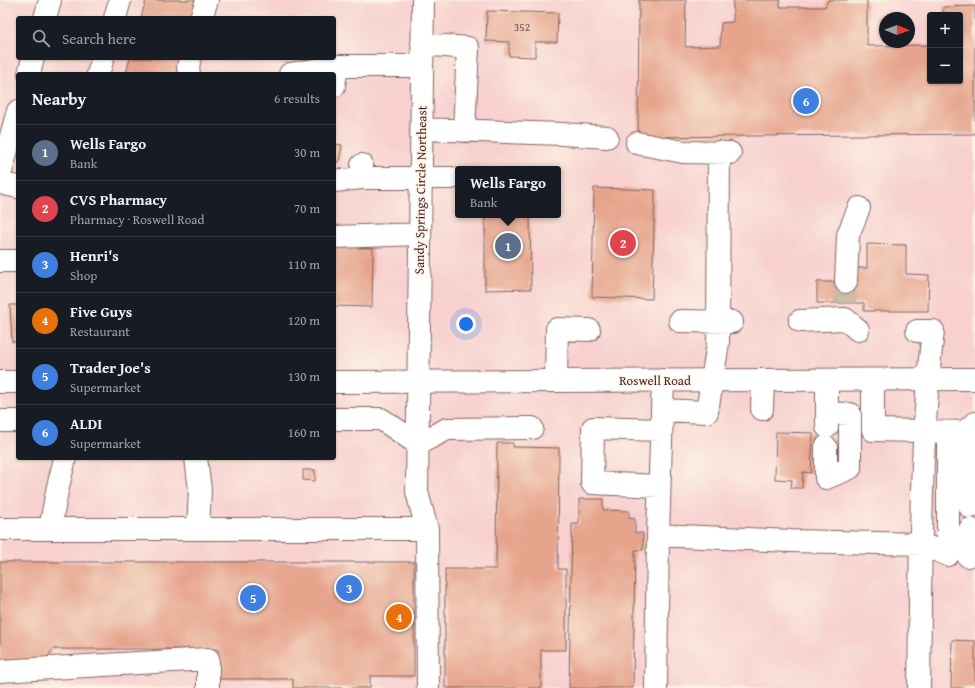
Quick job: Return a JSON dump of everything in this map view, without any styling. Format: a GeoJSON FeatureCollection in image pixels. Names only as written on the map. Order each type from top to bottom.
{"type":"FeatureCollection","features":[{"type":"Feature","properties":{"kind":"main road"},"geometry":{"type":"LineString","coordinates":[[46,16],[50,0]]}},
{"type":"Feature","properties":{"kind":"main road"},"geometry":{"type":"LineString","coordinates":[[115,16],[120,0]]}},
{"type":"Feature","properties":{"kind":"main road"},"geometry":{"type":"LineString","coordinates":[[202,16],[206,0]]}},
{"type":"Feature","properties":{"kind":"main road","name":"Sandy Springs Circle Northeast"},"geometry":{"type":"LineString","coordinates":[[423,0],[417,492],[427,529],[428,688]]}},
{"type":"Feature","properties":{"kind":"main road"},"geometry":{"type":"LineString","coordinates":[[422,44],[468,48],[464,131]]}},
{"type":"Feature","properties":{"kind":"main road"},"geometry":{"type":"LineString","coordinates":[[30,72],[32,60]]}},
{"type":"Feature","properties":{"kind":"main road"},"geometry":{"type":"LineString","coordinates":[[99,72],[102,60]]}},
{"type":"Feature","properties":{"kind":"main road"},"geometry":{"type":"LineString","coordinates":[[189,72],[190,60]]}},
{"type":"Feature","properties":{"kind":"main road"},"geometry":{"type":"LineString","coordinates":[[336,76],[422,66]]}},
{"type":"Feature","properties":{"kind":"main road"},"geometry":{"type":"LineString","coordinates":[[0,176],[16,119]]}},
{"type":"Feature","properties":{"kind":"main road"},"geometry":{"type":"LineString","coordinates":[[421,129],[606,137]]}},
{"type":"Feature","properties":{"kind":"main road"},"geometry":{"type":"LineString","coordinates":[[637,143],[683,152],[724,153],[725,322],[718,343],[706,412],[662,420],[593,428],[592,483],[659,486]]}},
{"type":"Feature","properties":{"kind":"main road"},"geometry":{"type":"LineString","coordinates":[[336,180],[362,171],[421,179],[451,178]]}},
{"type":"Feature","properties":{"kind":"main road"},"geometry":{"type":"LineString","coordinates":[[0,183],[16,187]]}},
{"type":"Feature","properties":{"kind":"main road"},"geometry":{"type":"LineString","coordinates":[[800,321],[848,309],[848,236],[859,208]]}},
{"type":"Feature","properties":{"kind":"main road"},"geometry":{"type":"LineString","coordinates":[[336,237],[420,234]]}},
{"type":"Feature","properties":{"kind":"main road"},"geometry":{"type":"LineString","coordinates":[[0,261],[16,262]]}},
{"type":"Feature","properties":{"kind":"main road"},"geometry":{"type":"LineString","coordinates":[[680,321],[725,322]]}},
{"type":"Feature","properties":{"kind":"main road"},"geometry":{"type":"LineString","coordinates":[[556,380],[557,328],[589,330]]}},
{"type":"Feature","properties":{"kind":"main road"},"geometry":{"type":"LineString","coordinates":[[917,331],[933,331],[927,380],[924,431],[919,688]]}},
{"type":"Feature","properties":{"kind":"main road","name":"Roswell Road"},"geometry":{"type":"LineString","coordinates":[[336,382],[975,379]]}},
{"type":"Feature","properties":{"kind":"main road"},"geometry":{"type":"LineString","coordinates":[[656,688],[659,486],[663,380]]}},
{"type":"Feature","properties":{"kind":"main road"},"geometry":{"type":"LineString","coordinates":[[762,409],[763,380]]}},
{"type":"Feature","properties":{"kind":"main road"},"geometry":{"type":"LineString","coordinates":[[827,380],[826,478],[850,468],[850,414],[827,430]]}},
{"type":"Feature","properties":{"kind":"main road"},"geometry":{"type":"LineString","coordinates":[[873,380],[873,430],[948,432],[972,428],[970,507]]}},
{"type":"Feature","properties":{"kind":"main road"},"geometry":{"type":"LineString","coordinates":[[0,382],[16,382]]}},
{"type":"Feature","properties":{"kind":"main road"},"geometry":{"type":"LineString","coordinates":[[336,419],[381,419],[418,444],[447,429],[532,428]]}},
{"type":"Feature","properties":{"kind":"main road"},"geometry":{"type":"LineString","coordinates":[[0,421],[16,421]]}},
{"type":"Feature","properties":{"kind":"main road"},"geometry":{"type":"LineString","coordinates":[[948,432],[958,556]]}},
{"type":"Feature","properties":{"kind":"main road"},"geometry":{"type":"LineString","coordinates":[[50,529],[64,460]]}},
{"type":"Feature","properties":{"kind":"main road"},"geometry":{"type":"LineString","coordinates":[[196,460],[200,490],[198,529]]}},
{"type":"Feature","properties":{"kind":"main road"},"geometry":{"type":"LineString","coordinates":[[0,529],[427,529]]}},
{"type":"Feature","properties":{"kind":"main road"},"geometry":{"type":"LineString","coordinates":[[958,556],[970,529]]}},
{"type":"Feature","properties":{"kind":"main road"},"geometry":{"type":"LineString","coordinates":[[658,534],[790,541],[922,544],[958,556]]}},
{"type":"Feature","properties":{"kind":"main road"},"geometry":{"type":"LineString","coordinates":[[0,671],[208,659],[208,688]]}},
{"type":"Feature","properties":{"kind":"shaded area"},"geometry":{"type":"Polygon","coordinates":[[[0,0],[975,0],[975,688],[0,688],[0,0]]]}},
{"type":"Feature","properties":{"kind":"building"},"geometry":{"type":"Polygon","coordinates":[[[146,0],[198,0],[194,16],[142,16],[146,0]]]}},
{"type":"Feature","properties":{"kind":"building"},"geometry":{"type":"Polygon","coordinates":[[[639,0],[686,0],[685,46],[687,47],[720,46],[721,23],[733,22],[733,0],[780,0],[780,7],[825,7],[828,0],[867,0],[867,46],[879,46],[879,48],[915,48],[915,45],[927,45],[927,84],[963,84],[963,12],[943,12],[943,7],[975,6],[975,134],[638,137],[639,0]]]}},
{"type":"Feature","properties":{"kind":"building"},"geometry":{"type":"Polygon","coordinates":[[[487,11],[558,13],[557,42],[535,42],[535,57],[509,56],[509,42],[486,41],[487,11]]]}},
{"type":"Feature","properties":{"kind":"building"},"geometry":{"type":"Polygon","coordinates":[[[130,60],[181,60],[178,72],[126,72],[130,60]]]}},
{"type":"Feature","properties":{"kind":"building"},"geometry":{"type":"Polygon","coordinates":[[[336,144],[342,145],[339,162],[336,161],[336,144]]]}},
{"type":"Feature","properties":{"kind":"building"},"geometry":{"type":"Polygon","coordinates":[[[594,188],[655,190],[652,299],[592,297],[594,188]]]}},
{"type":"Feature","properties":{"kind":"building"},"geometry":{"type":"Polygon","coordinates":[[[485,218],[530,218],[531,289],[485,290],[485,218]]]}},
{"type":"Feature","properties":{"kind":"building"},"geometry":{"type":"Polygon","coordinates":[[[867,244],[906,245],[906,274],[929,275],[928,311],[864,311],[864,303],[817,303],[817,282],[852,282],[852,268],[867,268],[867,244]]]}},
{"type":"Feature","properties":{"kind":"building"},"geometry":{"type":"Polygon","coordinates":[[[336,247],[373,248],[372,307],[336,306],[336,247]]]}},
{"type":"Feature","properties":{"kind":"building"},"geometry":{"type":"Polygon","coordinates":[[[10,305],[16,305],[16,341],[12,342],[10,305]]]}},
{"type":"Feature","properties":{"kind":"building"},"geometry":{"type":"Polygon","coordinates":[[[776,432],[813,433],[811,473],[803,472],[802,488],[791,488],[792,480],[775,479],[776,432]]]}},
{"type":"Feature","properties":{"kind":"building"},"geometry":{"type":"Polygon","coordinates":[[[497,443],[513,443],[513,447],[559,448],[558,569],[566,569],[566,650],[541,650],[541,688],[445,688],[445,569],[496,569],[497,443]]]}},
{"type":"Feature","properties":{"kind":"building"},"geometry":{"type":"Polygon","coordinates":[[[303,470],[315,470],[315,481],[303,480],[303,470]]]}},
{"type":"Feature","properties":{"kind":"building"},"geometry":{"type":"Polygon","coordinates":[[[579,499],[603,499],[603,510],[629,511],[629,518],[635,519],[635,533],[643,533],[643,550],[635,550],[633,688],[569,688],[572,524],[579,524],[579,499]]]}},
{"type":"Feature","properties":{"kind":"building"},"geometry":{"type":"Polygon","coordinates":[[[0,562],[414,562],[414,676],[370,676],[370,688],[293,688],[293,679],[218,679],[218,649],[53,649],[42,665],[0,665],[0,562]]]}},
{"type":"Feature","properties":{"kind":"building"},"geometry":{"type":"Polygon","coordinates":[[[952,640],[975,641],[975,688],[951,688],[952,640]]]}},
{"type":"Feature","properties":{"kind":"tunnel"},"geometry":{"type":"LineString","coordinates":[[845,303],[846,282]]}},
{"type":"Feature","properties":{"kind":"place","name":"ALDI"},"geometry":{"type":"Point","coordinates":[806,101]}},
{"type":"Feature","properties":{"kind":"place","name":"CVS Pharmacy"},"geometry":{"type":"Point","coordinates":[623,243]}},
{"type":"Feature","properties":{"kind":"place","name":"Wells Fargo"},"geometry":{"type":"Point","coordinates":[508,246]}},
{"type":"Feature","properties":{"kind":"place","name":"Henri's"},"geometry":{"type":"Point","coordinates":[349,588]}},
{"type":"Feature","properties":{"kind":"place","name":"Trader Joe's"},"geometry":{"type":"Point","coordinates":[253,598]}},
{"type":"Feature","properties":{"kind":"place","name":"Five Guys"},"geometry":{"type":"Point","coordinates":[399,617]}}]}
